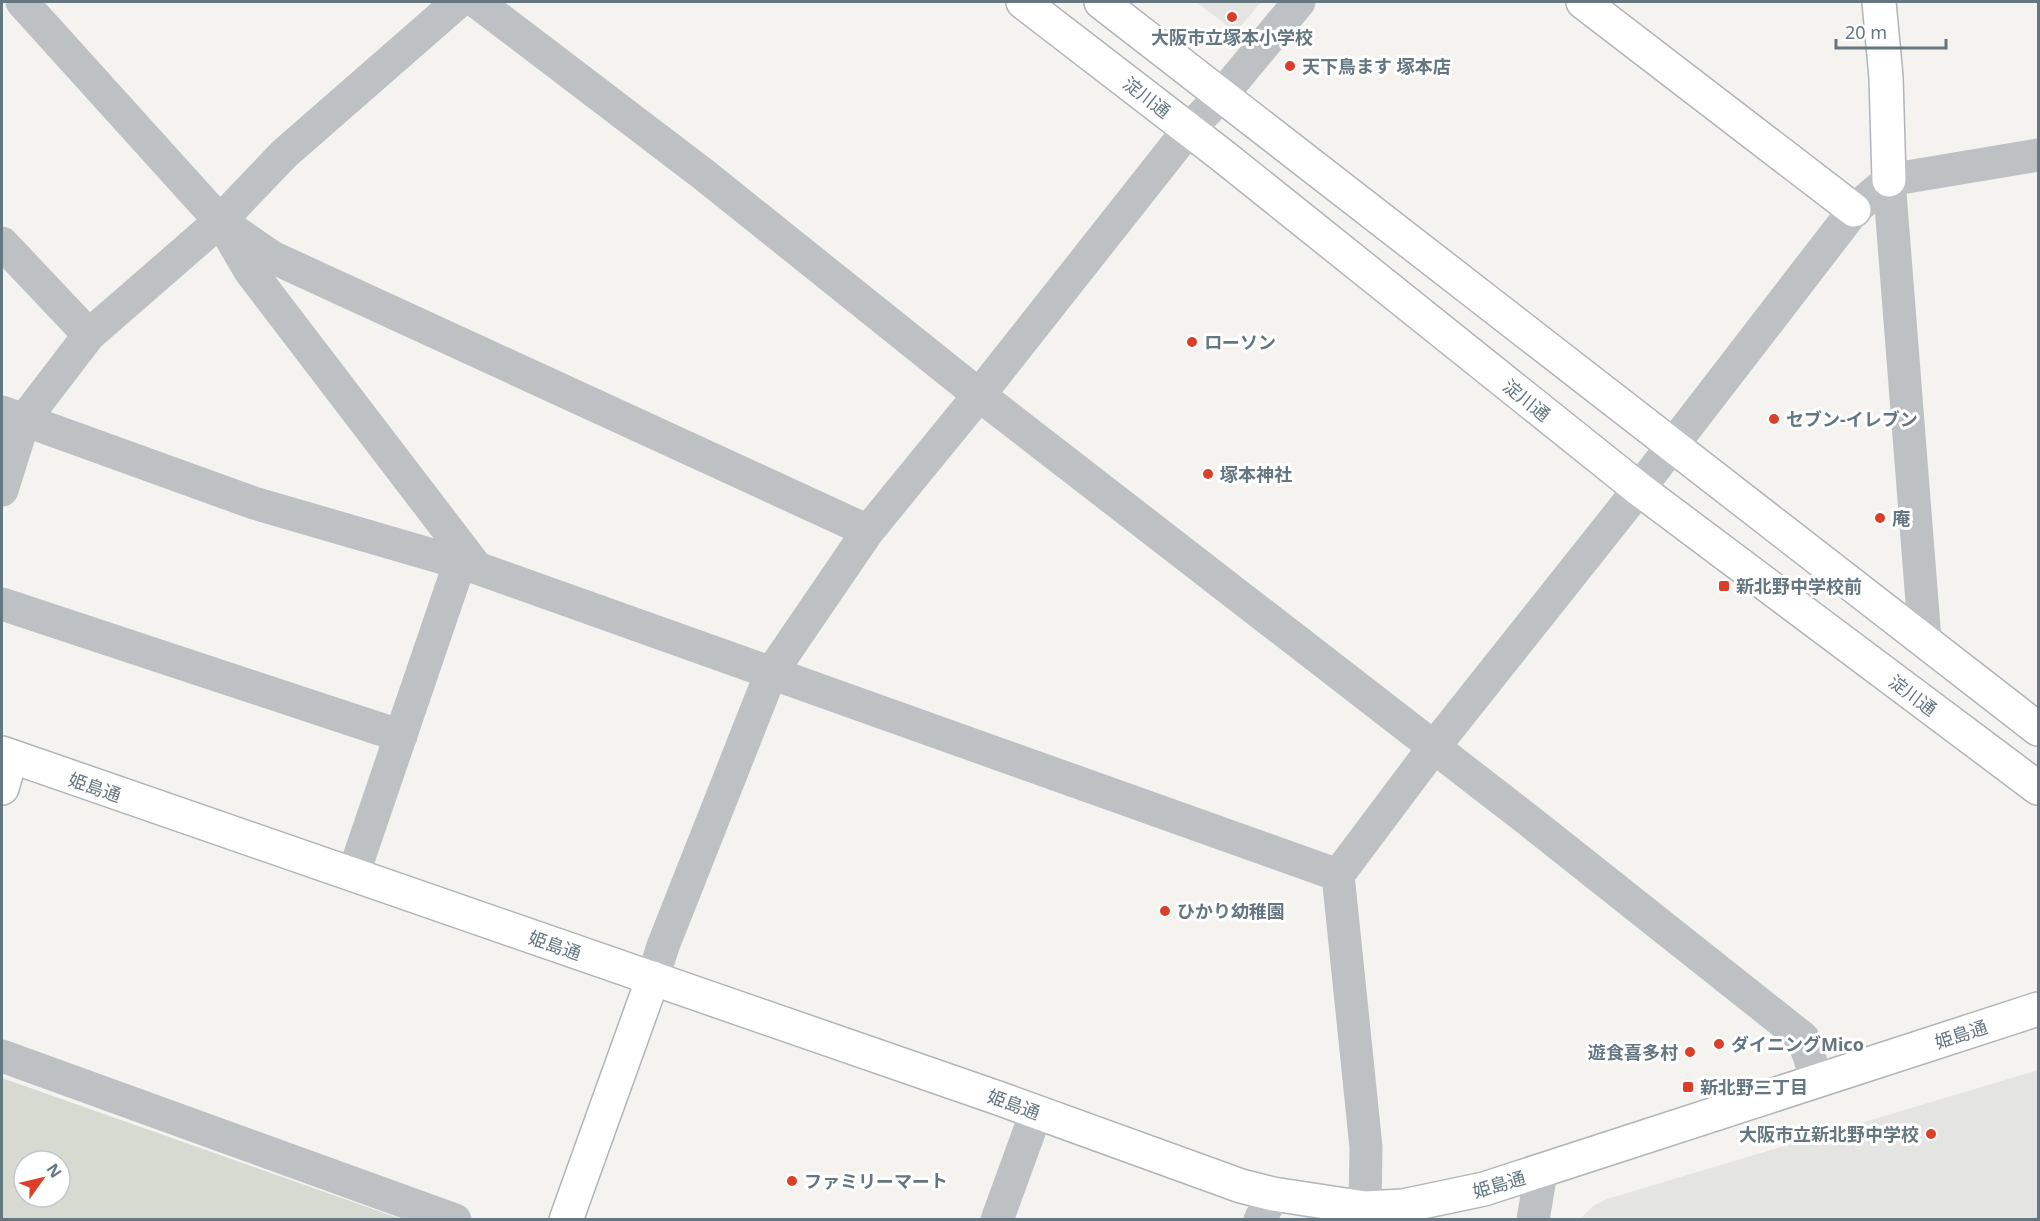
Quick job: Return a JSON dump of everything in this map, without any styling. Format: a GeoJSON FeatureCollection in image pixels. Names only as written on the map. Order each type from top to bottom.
{"type":"FeatureCollection","features":[{"type":"Feature","properties":{"kind":"street"},"geometry":{"type":"LineString","coordinates":[[22,2],[220,221],[250,271],[468,566]]}},
{"type":"Feature","properties":{"kind":"street"},"geometry":{"type":"LineString","coordinates":[[2,489],[9,423],[90,335],[135,293],[220,221],[284,154],[458,2]]}},
{"type":"Feature","properties":{"kind":"street"},"geometry":{"type":"LineString","coordinates":[[477,2],[703,174],[979,395],[1434,747],[1803,1038],[1818,1081]]}},
{"type":"Feature","properties":{"kind":"street","name":"淀川通"},"geometry":{"type":"LineString","coordinates":[[1023,2],[1189,129],[1639,489],[2038,788]]}},
{"type":"Feature","properties":{"kind":"street"},"geometry":{"type":"LineString","coordinates":[[1101,2],[2038,729]]}},
{"type":"Feature","properties":{"kind":"street"},"geometry":{"type":"LineString","coordinates":[[566,1220],[654,978],[663,946],[771,673],[868,531],[979,395],[1189,129],[1222,95],[1299,2]]}},
{"type":"Feature","properties":{"kind":"street"},"geometry":{"type":"LineString","coordinates":[[1583,2],[1854,210]]}},
{"type":"Feature","properties":{"kind":"street"},"geometry":{"type":"LineString","coordinates":[[1879,2],[1886,77],[1889,180],[1925,640]]}},
{"type":"Feature","properties":{"kind":"street"},"geometry":{"type":"LineString","coordinates":[[1365,1208],[1366,1147],[1338,875],[1434,747],[1639,489],[1670,445],[1854,210],[1889,180],[2038,155]]}},
{"type":"Feature","properties":{"kind":"street"},"geometry":{"type":"LineString","coordinates":[[220,221],[272,257],[868,531]]}},
{"type":"Feature","properties":{"kind":"street"},"geometry":{"type":"LineString","coordinates":[[2,243],[90,335]]}},
{"type":"Feature","properties":{"kind":"street"},"geometry":{"type":"LineString","coordinates":[[9,423],[254,503],[468,566],[1338,875]]}},
{"type":"Feature","properties":{"kind":"street"},"geometry":{"type":"LineString","coordinates":[[353,875],[401,736],[468,566]]}},
{"type":"Feature","properties":{"kind":"street"},"geometry":{"type":"LineString","coordinates":[[2,604],[401,736]]}},
{"type":"Feature","properties":{"kind":"street"},"geometry":{"type":"LineString","coordinates":[[2,788],[6,755]]}},
{"type":"Feature","properties":{"kind":"street","name":"姫島通"},"geometry":{"type":"LineString","coordinates":[[6,755],[654,978],[1241,1186],[1266,1207],[1365,1208],[1403,1206],[1450,1198],[1541,1172],[2038,1009]]}},
{"type":"Feature","properties":{"kind":"street"},"geometry":{"type":"LineString","coordinates":[[2,1056],[455,1220]]}},
{"type":"Feature","properties":{"kind":"street"},"geometry":{"type":"LineString","coordinates":[[997,1220],[1036,1113]]}},
{"type":"Feature","properties":{"kind":"street"},"geometry":{"type":"LineString","coordinates":[[1533,1220],[1541,1172]]}},
{"type":"Feature","properties":{"kind":"shaded area","name":"大阪市立塚本小学校"},"geometry":{"type":"Polygon","coordinates":[[[1196,2],[1261,2],[1236,32],[1196,2]]]}},
{"type":"Feature","properties":{"kind":"shaded area","name":"大阪市立新北野中学校"},"geometry":{"type":"Polygon","coordinates":[[[2038,1070],[2038,1219],[1579,1220],[1593,1206],[1607,1199],[2038,1070]]]}},
{"type":"Feature","properties":{"kind":"shaded area"},"geometry":{"type":"Polygon","coordinates":[[[2,1078],[401,1219],[2,1219],[2,1078]]]}},
{"type":"Feature","properties":{"kind":"place","name":"大阪市立塚本小学校"},"geometry":{"type":"Point","coordinates":[1232,17]}},
{"type":"Feature","properties":{"kind":"place","name":"天下鳥ます 塚本店"},"geometry":{"type":"Point","coordinates":[1290,66]}},
{"type":"Feature","properties":{"kind":"place","name":"ローソン"},"geometry":{"type":"Point","coordinates":[1192,342]}},
{"type":"Feature","properties":{"kind":"place","name":"セブン-イレブン"},"geometry":{"type":"Point","coordinates":[1774,419]}},
{"type":"Feature","properties":{"kind":"place","name":"塚本神社"},"geometry":{"type":"Point","coordinates":[1208,474]}},
{"type":"Feature","properties":{"kind":"place","name":"庵"},"geometry":{"type":"Point","coordinates":[1880,518]}},
{"type":"Feature","properties":{"kind":"place","name":"新北野中学校前"},"geometry":{"type":"Point","coordinates":[1724,586]}},
{"type":"Feature","properties":{"kind":"place","name":"ひかり幼稚園"},"geometry":{"type":"Point","coordinates":[1165,911]}},
{"type":"Feature","properties":{"kind":"place","name":"ダイニングMico"},"geometry":{"type":"Point","coordinates":[1719,1044]}},
{"type":"Feature","properties":{"kind":"place","name":"遊食喜多村"},"geometry":{"type":"Point","coordinates":[1690,1052]}},
{"type":"Feature","properties":{"kind":"place","name":"新北野三丁目"},"geometry":{"type":"Point","coordinates":[1688,1087]}},
{"type":"Feature","properties":{"kind":"place","name":"大阪市立新北野中学校"},"geometry":{"type":"Point","coordinates":[1931,1134]}},
{"type":"Feature","properties":{"kind":"place","name":"ファミリーマート"},"geometry":{"type":"Point","coordinates":[792,1181]}}]}
